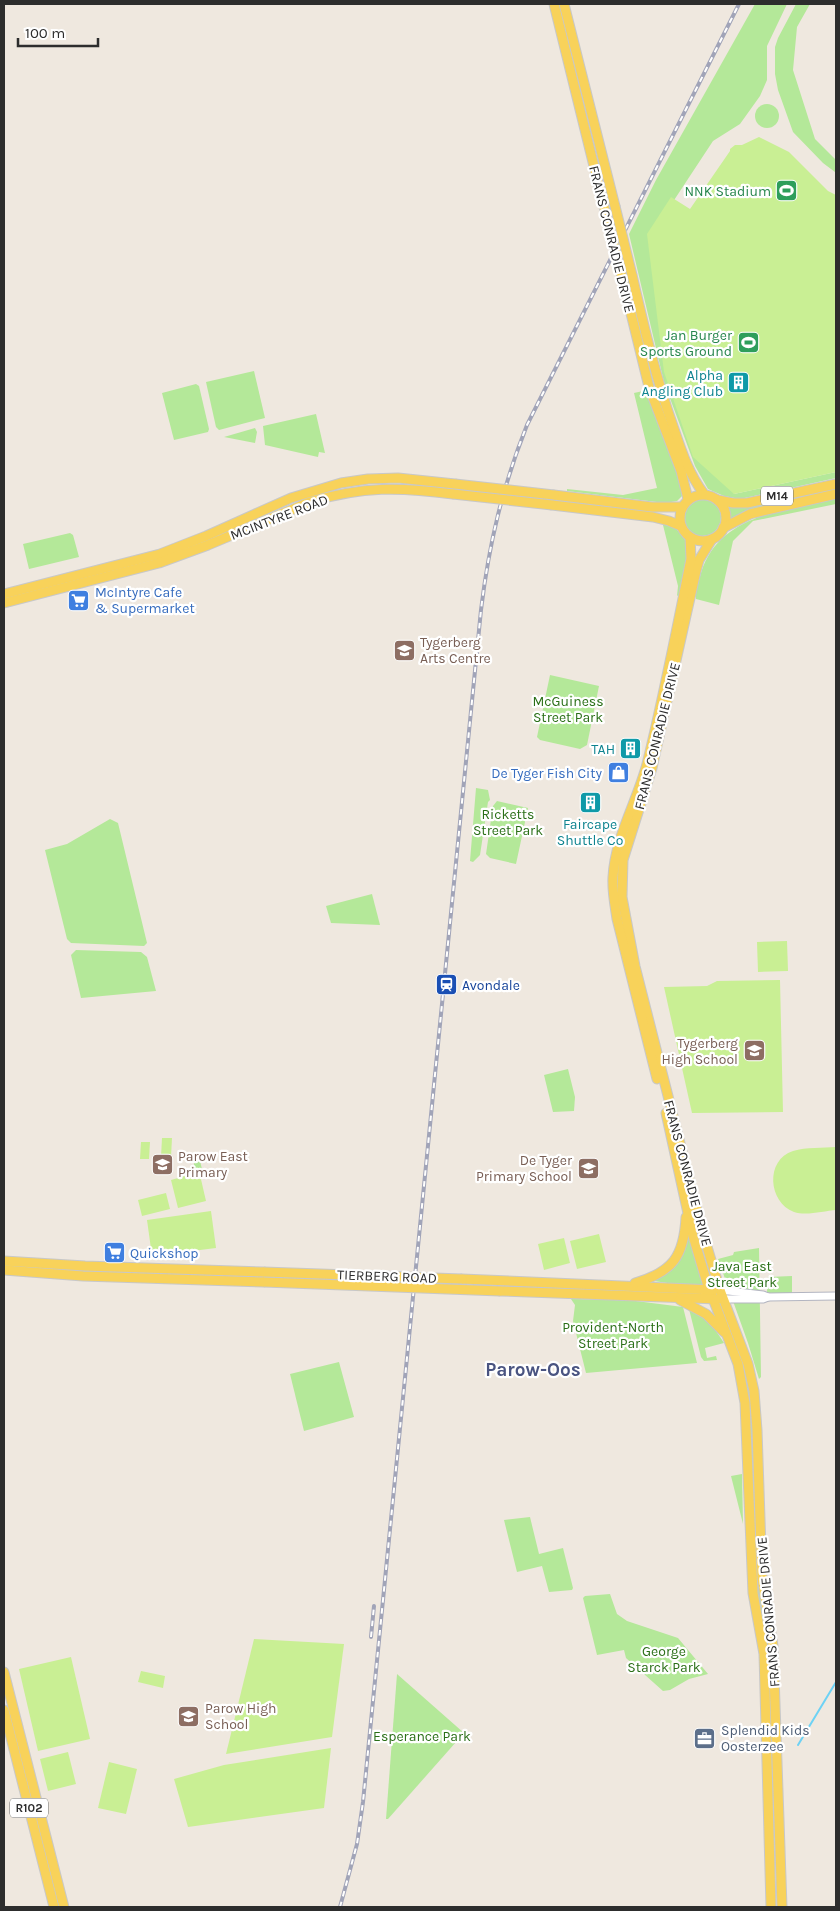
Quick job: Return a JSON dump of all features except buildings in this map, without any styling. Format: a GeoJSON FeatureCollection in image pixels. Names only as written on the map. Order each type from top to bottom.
{"type":"FeatureCollection","features":[{"type":"Feature","properties":{"kind":"main road","name":"FRANS CONRADIE DRIVE"},"geometry":{"type":"LineString","coordinates":[[554,4],[649,387],[681,472],[688,499]]}},
{"type":"Feature","properties":{"kind":"main road","name":"FRANS CONRADIE DRIVE"},"geometry":{"type":"LineString","coordinates":[[564,4],[663,400],[688,469],[704,494]]}},
{"type":"Feature","properties":{"kind":"main road","name":"MCINTYRE ROAD"},"geometry":{"type":"LineString","coordinates":[[4,594],[160,554],[206,536],[291,498],[341,483],[368,479],[398,478],[652,507],[682,507]]}},
{"type":"Feature","properties":{"kind":"main road","name":"M14"},"geometry":{"type":"LineString","coordinates":[[704,494],[718,500],[747,503],[836,484]]}},
{"type":"Feature","properties":{"kind":"main road","name":"MCINTYRE ROAD"},"geometry":{"type":"LineString","coordinates":[[4,603],[159,563],[208,545],[301,506],[349,492],[379,489],[417,490],[653,517],[669,520],[681,526]]}},
{"type":"Feature","properties":{"kind":"main road"},"geometry":{"type":"LineString","coordinates":[[704,494],[688,499],[682,507],[681,526],[690,537],[699,540],[712,539]]}},
{"type":"Feature","properties":{"kind":"main road","name":"M14"},"geometry":{"type":"LineString","coordinates":[[712,539],[723,528],[750,514],[836,494]]}},
{"type":"Feature","properties":{"kind":"main road"},"geometry":{"type":"LineString","coordinates":[[718,500],[725,513],[723,528]]}},
{"type":"Feature","properties":{"kind":"main road","name":"FRANS CONRADIE DRIVE"},"geometry":{"type":"LineString","coordinates":[[690,537],[691,559],[646,766],[621,840],[613,876],[613,896],[686,1206],[711,1294],[738,1364],[746,1414],[753,1593],[764,1654],[772,1907]]}},
{"type":"Feature","properties":{"kind":"main road","name":"FRANS CONRADIE DRIVE"},"geometry":{"type":"LineString","coordinates":[[712,539],[696,571],[652,768],[623,860],[621,887],[623,909],[635,966],[673,1120],[721,1294],[748,1364],[756,1406],[762,1578],[773,1646],[782,1907]]}},
{"type":"Feature","properties":{"kind":"main road"},"geometry":{"type":"LineString","coordinates":[[623,1286],[662,1273],[679,1256],[684,1241],[686,1206]]}},
{"type":"Feature","properties":{"kind":"main road","name":"TIERBERG ROAD"},"geometry":{"type":"LineString","coordinates":[[4,1261],[85,1266],[623,1286],[721,1294]]}},
{"type":"Feature","properties":{"kind":"main road","name":"TIERBERG ROAD"},"geometry":{"type":"LineString","coordinates":[[4,1270],[83,1276],[677,1298],[711,1294]]}},
{"type":"Feature","properties":{"kind":"main road"},"geometry":{"type":"LineString","coordinates":[[677,1298],[706,1314],[727,1336]]}},
{"type":"Feature","properties":{"kind":"main road","name":"R102"},"geometry":{"type":"LineString","coordinates":[[4,1672],[64,1907]]}},
{"type":"Feature","properties":{"kind":"main road","name":"R102"},"geometry":{"type":"LineString","coordinates":[[4,1710],[54,1907]]}},
{"type":"Feature","properties":{"kind":"street","name":"TIERBERG ROAD"},"geometry":{"type":"LineString","coordinates":[[721,1294],[763,1299],[836,1296]]}},
{"type":"Feature","properties":{"kind":"green space"},"geometry":{"type":"Polygon","coordinates":[[[755,4],[787,4],[767,46],[767,80],[760,96],[740,124],[713,141],[657,226],[734,494],[836,472],[836,478],[740,499],[724,496],[708,489],[695,466],[664,382],[629,234],[656,180],[755,4]]]}},
{"type":"Feature","properties":{"kind":"green space"},"geometry":{"type":"Polygon","coordinates":[[[796,4],[810,4],[797,27],[793,70],[815,139],[836,160],[835,172],[823,163],[793,132],[778,90],[775,74],[775,47],[796,4]]]}},
{"type":"Feature","properties":{"kind":"green space"},"geometry":{"type":"Polygon","coordinates":[[[767,104],[776,107],[779,116],[776,125],[767,128],[758,125],[755,116],[758,107],[767,104]]]}},
{"type":"Feature","properties":{"kind":"green space","name":"Jan Burger Sports Ground"},"geometry":{"type":"Polygon","coordinates":[[[759,137],[789,152],[828,191],[836,195],[836,472],[734,494],[693,457],[664,372],[647,234],[671,197],[690,209],[730,149],[735,145],[742,145],[759,137]]]}},
{"type":"Feature","properties":{"kind":"green space"},"geometry":{"type":"Polygon","coordinates":[[[254,371],[265,418],[219,430],[216,427],[206,382],[254,371]]]}},
{"type":"Feature","properties":{"kind":"green space"},"geometry":{"type":"Polygon","coordinates":[[[196,384],[199,386],[209,429],[208,432],[174,440],[162,393],[196,384]]]}},
{"type":"Feature","properties":{"kind":"green space"},"geometry":{"type":"Polygon","coordinates":[[[643,391],[648,394],[679,475],[682,496],[677,501],[665,503],[567,491],[567,489],[623,495],[657,488],[634,393],[643,391]]]}},
{"type":"Feature","properties":{"kind":"green space"},"geometry":{"type":"Polygon","coordinates":[[[316,414],[325,453],[319,452],[318,457],[265,445],[263,426],[316,414]]]}},
{"type":"Feature","properties":{"kind":"green space"},"geometry":{"type":"Polygon","coordinates":[[[255,428],[257,432],[255,443],[224,437],[255,428]]]}},
{"type":"Feature","properties":{"kind":"green space"},"geometry":{"type":"Polygon","coordinates":[[[836,488],[836,490],[754,509],[729,521],[727,506],[738,507],[836,488]]]}},
{"type":"Feature","properties":{"kind":"green space"},"geometry":{"type":"Polygon","coordinates":[[[702,498],[715,504],[721,517],[715,530],[702,536],[689,530],[683,517],[689,504],[702,498]]]}},
{"type":"Feature","properties":{"kind":"green space"},"geometry":{"type":"Polygon","coordinates":[[[836,499],[836,504],[753,521],[733,541],[719,605],[696,599],[701,573],[710,553],[723,538],[738,527],[756,518],[776,512],[836,499]]]}},
{"type":"Feature","properties":{"kind":"green space"},"geometry":{"type":"Polygon","coordinates":[[[665,523],[676,529],[683,536],[688,552],[681,593],[677,596],[678,586],[663,525],[665,523]]]}},
{"type":"Feature","properties":{"kind":"green space"},"geometry":{"type":"Polygon","coordinates":[[[70,533],[73,535],[79,557],[29,569],[23,544],[70,533]]]}},
{"type":"Feature","properties":{"kind":"green space","name":"McGuiness Street Park"},"geometry":{"type":"Polygon","coordinates":[[[550,675],[599,686],[587,745],[580,749],[540,740],[537,737],[550,675]]]}},
{"type":"Feature","properties":{"kind":"green space"},"geometry":{"type":"Polygon","coordinates":[[[476,788],[488,790],[490,800],[488,802],[480,855],[473,862],[470,861],[476,788]]]}},
{"type":"Feature","properties":{"kind":"green space","name":"Ricketts Street Park"},"geometry":{"type":"Polygon","coordinates":[[[497,801],[528,808],[516,864],[490,858],[486,854],[493,806],[497,801]]]}},
{"type":"Feature","properties":{"kind":"green space"},"geometry":{"type":"Polygon","coordinates":[[[110,819],[118,823],[147,943],[144,946],[71,943],[67,939],[45,850],[67,844],[110,819]]]}},
{"type":"Feature","properties":{"kind":"green space"},"geometry":{"type":"Polygon","coordinates":[[[372,894],[380,925],[331,923],[326,906],[372,894]]]}},
{"type":"Feature","properties":{"kind":"green space"},"geometry":{"type":"Polygon","coordinates":[[[787,941],[788,971],[758,972],[757,942],[787,941]]]}},
{"type":"Feature","properties":{"kind":"green space"},"geometry":{"type":"Polygon","coordinates":[[[76,950],[141,952],[147,957],[156,991],[81,998],[71,955],[76,950]]]}},
{"type":"Feature","properties":{"kind":"green space"},"geometry":{"type":"Polygon","coordinates":[[[780,980],[783,1112],[692,1113],[664,987],[707,986],[717,981],[780,980]]]}},
{"type":"Feature","properties":{"kind":"green space"},"geometry":{"type":"Polygon","coordinates":[[[568,1069],[575,1097],[574,1111],[553,1112],[544,1075],[568,1069]]]}},
{"type":"Feature","properties":{"kind":"green space"},"geometry":{"type":"Polygon","coordinates":[[[162,1138],[172,1138],[171,1157],[161,1157],[162,1138]]]}},
{"type":"Feature","properties":{"kind":"green space"},"geometry":{"type":"Polygon","coordinates":[[[141,1142],[150,1142],[149,1159],[140,1159],[141,1142]]]}},
{"type":"Feature","properties":{"kind":"green space"},"geometry":{"type":"Polygon","coordinates":[[[836,1147],[836,1210],[804,1214],[794,1212],[785,1207],[779,1200],[773,1181],[778,1163],[784,1156],[793,1151],[809,1148],[836,1147]]]}},
{"type":"Feature","properties":{"kind":"green space"},"geometry":{"type":"Polygon","coordinates":[[[194,1156],[199,1156],[203,1174],[194,1174],[194,1156]]]}},
{"type":"Feature","properties":{"kind":"green space"},"geometry":{"type":"Polygon","coordinates":[[[192,1174],[200,1175],[206,1201],[178,1208],[171,1180],[192,1174]]]}},
{"type":"Feature","properties":{"kind":"green space"},"geometry":{"type":"Polygon","coordinates":[[[166,1193],[170,1209],[142,1216],[138,1200],[166,1193]]]}},
{"type":"Feature","properties":{"kind":"green space"},"geometry":{"type":"Polygon","coordinates":[[[211,1211],[216,1248],[152,1256],[147,1220],[211,1211]]]}},
{"type":"Feature","properties":{"kind":"green space"},"geometry":{"type":"Polygon","coordinates":[[[688,1231],[703,1285],[654,1281],[680,1259],[688,1231]]]}},
{"type":"Feature","properties":{"kind":"green space"},"geometry":{"type":"Polygon","coordinates":[[[599,1234],[606,1262],[577,1269],[570,1241],[599,1234]]]}},
{"type":"Feature","properties":{"kind":"green space"},"geometry":{"type":"Polygon","coordinates":[[[564,1238],[570,1263],[544,1270],[538,1244],[564,1238]]]}},
{"type":"Feature","properties":{"kind":"green space","name":"Java East Street Park"},"geometry":{"type":"Polygon","coordinates":[[[759,1248],[761,1377],[759,1379],[718,1259],[733,1255],[734,1252],[759,1248]]]}},
{"type":"Feature","properties":{"kind":"green space"},"geometry":{"type":"Polygon","coordinates":[[[792,1276],[792,1293],[767,1292],[768,1277],[792,1276]]]}},
{"type":"Feature","properties":{"kind":"green space"},"geometry":{"type":"Polygon","coordinates":[[[515,1285],[703,1293],[510,1287],[515,1285]]]}},
{"type":"Feature","properties":{"kind":"green space","name":"Provident-North Street Park"},"geometry":{"type":"Polygon","coordinates":[[[571,1299],[628,1300],[683,1307],[697,1363],[586,1373],[573,1321],[575,1305],[571,1299]]]}},
{"type":"Feature","properties":{"kind":"green space"},"geometry":{"type":"Polygon","coordinates":[[[689,1309],[709,1323],[724,1343],[705,1348],[707,1358],[716,1356],[717,1360],[704,1361],[701,1357],[689,1309]]]}},
{"type":"Feature","properties":{"kind":"green space"},"geometry":{"type":"Polygon","coordinates":[[[734,1337],[740,1351],[750,1390],[769,1666],[758,1597],[748,1399],[734,1337]]]}},
{"type":"Feature","properties":{"kind":"green space"},"geometry":{"type":"Polygon","coordinates":[[[339,1362],[354,1417],[304,1431],[290,1374],[339,1362]]]}},
{"type":"Feature","properties":{"kind":"green space"},"geometry":{"type":"Polygon","coordinates":[[[742,1474],[743,1524],[731,1476],[742,1474]]]}},
{"type":"Feature","properties":{"kind":"green space"},"geometry":{"type":"Polygon","coordinates":[[[530,1517],[539,1554],[563,1548],[572,1590],[549,1592],[542,1566],[517,1572],[504,1520],[530,1517]]]}},
{"type":"Feature","properties":{"kind":"green space","name":"George Starck Park"},"geometry":{"type":"Polygon","coordinates":[[[610,1594],[617,1614],[627,1621],[678,1638],[708,1674],[689,1679],[670,1690],[663,1691],[626,1658],[624,1650],[597,1655],[583,1598],[585,1596],[610,1594]]]}},
{"type":"Feature","properties":{"kind":"green space"},"geometry":{"type":"Polygon","coordinates":[[[254,1639],[344,1644],[332,1737],[226,1754],[254,1639]]]}},
{"type":"Feature","properties":{"kind":"green space"},"geometry":{"type":"Polygon","coordinates":[[[71,1657],[90,1739],[38,1751],[19,1669],[71,1657]]]}},
{"type":"Feature","properties":{"kind":"green space"},"geometry":{"type":"Polygon","coordinates":[[[141,1671],[165,1676],[163,1688],[138,1682],[141,1671]]]}},
{"type":"Feature","properties":{"kind":"green space","name":"Esperance Park"},"geometry":{"type":"Polygon","coordinates":[[[397,1674],[464,1733],[386,1819],[397,1674]]]}},
{"type":"Feature","properties":{"kind":"green space"},"geometry":{"type":"Polygon","coordinates":[[[769,1685],[771,1685],[775,1837],[769,1685]]]}},
{"type":"Feature","properties":{"kind":"green space"},"geometry":{"type":"Polygon","coordinates":[[[331,1748],[324,1808],[188,1827],[174,1779],[224,1765],[331,1748]]]}},
{"type":"Feature","properties":{"kind":"green space"},"geometry":{"type":"Polygon","coordinates":[[[68,1752],[76,1784],[48,1791],[40,1759],[68,1752]]]}},
{"type":"Feature","properties":{"kind":"green space"},"geometry":{"type":"Polygon","coordinates":[[[109,1762],[137,1769],[126,1814],[98,1808],[109,1762]]]}},
{"type":"Feature","properties":{"kind":"waterway"},"geometry":{"type":"LineString","coordinates":[[798,1745],[836,1682]]}},
{"type":"Feature","properties":{"kind":"railway"},"geometry":{"type":"LineString","coordinates":[[340,1907],[357,1844],[363,1802],[481,610],[492,539],[510,471],[527,425],[739,4]]}},
{"type":"Feature","properties":{"kind":"railway"},"geometry":{"type":"LineString","coordinates":[[371,1637],[374,1606]]}},
{"type":"Feature","properties":{"kind":"place","name":"NNK Stadium"},"geometry":{"type":"Point","coordinates":[787,191]}},
{"type":"Feature","properties":{"kind":"place","name":"Jan Burger Sports Ground"},"geometry":{"type":"Point","coordinates":[748,343]}},
{"type":"Feature","properties":{"kind":"place","name":"Alpha Angling Club"},"geometry":{"type":"Point","coordinates":[739,383]}},
{"type":"Feature","properties":{"kind":"place","name":"McIntyre Cafe & Supermarket"},"geometry":{"type":"Point","coordinates":[79,600]}},
{"type":"Feature","properties":{"kind":"place","name":"Tygerberg Arts Centre"},"geometry":{"type":"Point","coordinates":[404,650]}},
{"type":"Feature","properties":{"kind":"place","name":"TAH"},"geometry":{"type":"Point","coordinates":[631,749]}},
{"type":"Feature","properties":{"kind":"place","name":"De Tyger Fish City"},"geometry":{"type":"Point","coordinates":[618,773]}},
{"type":"Feature","properties":{"kind":"place","name":"Faircape Shuttle Co"},"geometry":{"type":"Point","coordinates":[590,802]}},
{"type":"Feature","properties":{"kind":"place","name":"Avondale"},"geometry":{"type":"Point","coordinates":[446,985]}},
{"type":"Feature","properties":{"kind":"place","name":"Tygerberg High School"},"geometry":{"type":"Point","coordinates":[754,1051]}},
{"type":"Feature","properties":{"kind":"place","name":"Parow East Primary"},"geometry":{"type":"Point","coordinates":[162,1164]}},
{"type":"Feature","properties":{"kind":"place","name":"De Tyger Primary School"},"geometry":{"type":"Point","coordinates":[588,1168]}},
{"type":"Feature","properties":{"kind":"place","name":"Quickshop"},"geometry":{"type":"Point","coordinates":[114,1253]}},
{"type":"Feature","properties":{"kind":"place","name":"Parow High School"},"geometry":{"type":"Point","coordinates":[189,1716]}},
{"type":"Feature","properties":{"kind":"place","name":"Splendid Kids Oosterzee"},"geometry":{"type":"Point","coordinates":[705,1738]}},
{"type":"Feature","properties":{"kind":"district","name":"Parow-Oos"},"geometry":{"type":"Point","coordinates":[533,1369]}}]}
